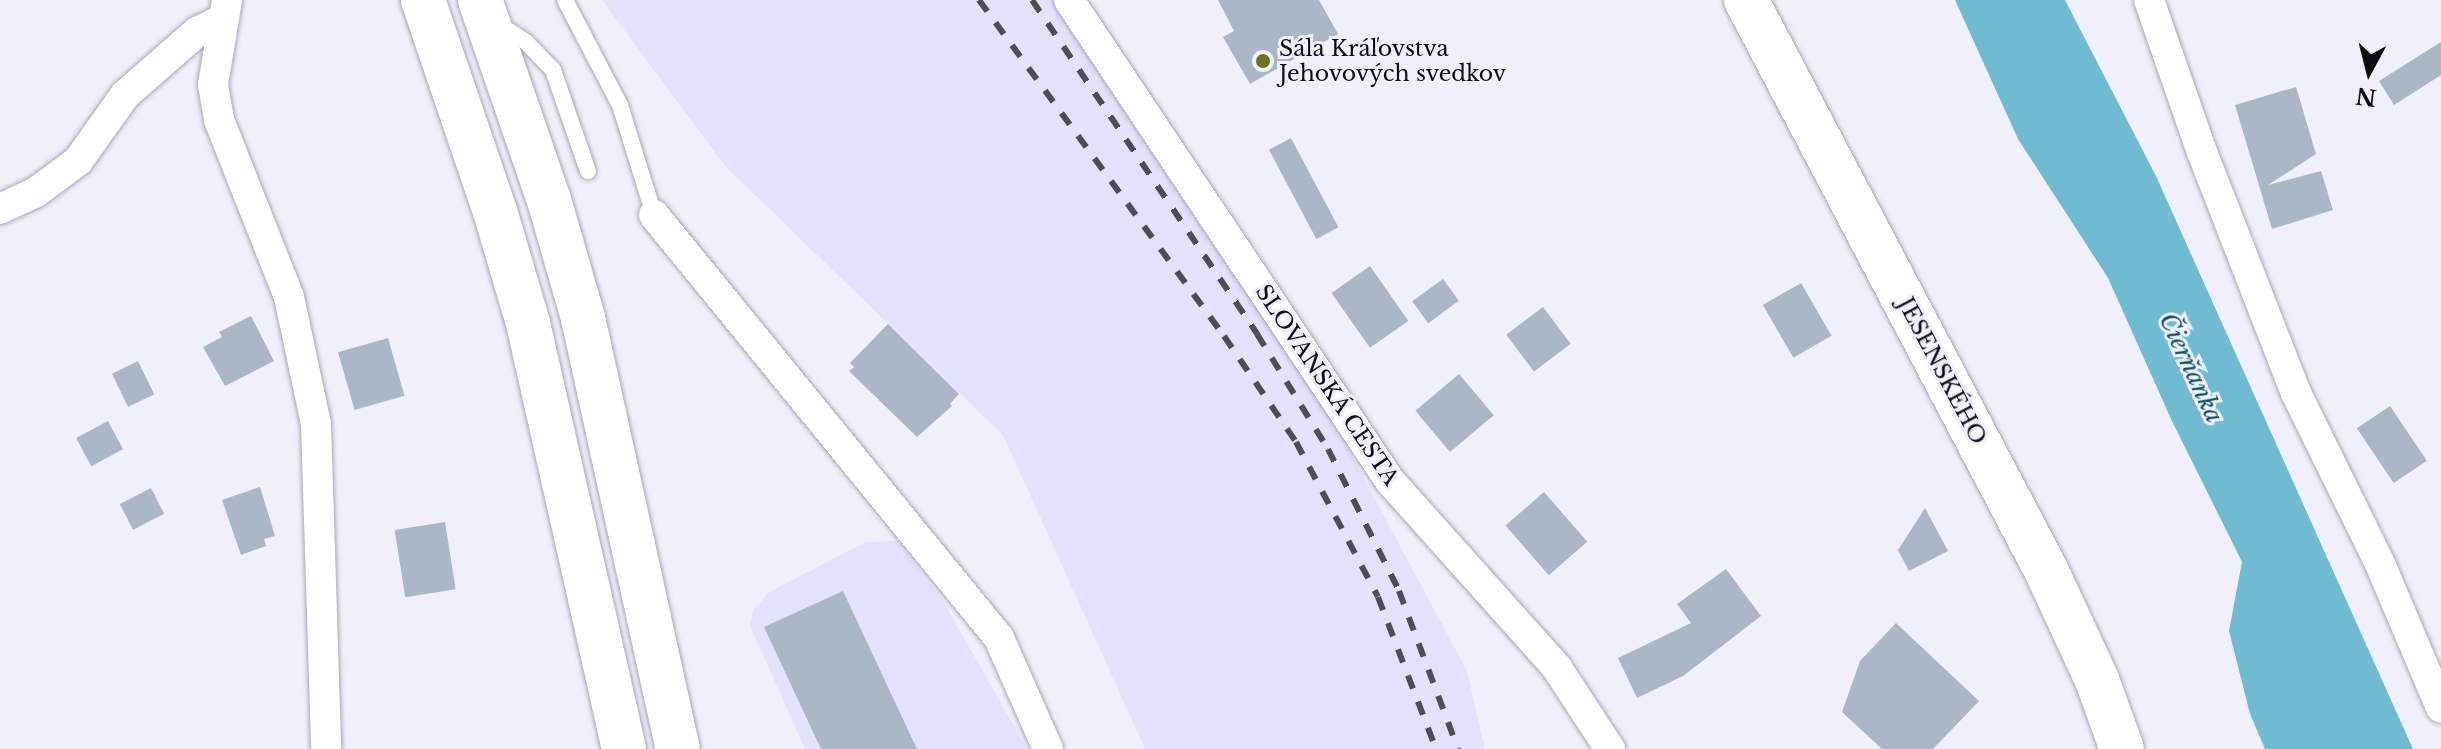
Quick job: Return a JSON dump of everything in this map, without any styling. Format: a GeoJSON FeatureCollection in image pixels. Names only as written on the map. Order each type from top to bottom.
{"type":"FeatureCollection","features":[{"type":"Feature","properties":{"kind":"main road"},"geometry":{"type":"LineString","coordinates":[[423,0],[495,211],[528,323],[624,749]]}},
{"type":"Feature","properties":{"kind":"main road","name":"JESENSKÉHO"},"geometry":{"type":"LineString","coordinates":[[1746,0],[2046,570],[2097,680],[2122,749]]}},
{"type":"Feature","properties":{"kind":"main road"},"geometry":{"type":"LineString","coordinates":[[483,8],[549,200],[583,318],[678,749]]}},
{"type":"Feature","properties":{"kind":"street","name":"SLOVANSKÁ CESTA"},"geometry":{"type":"LineString","coordinates":[[1069,0],[1390,481],[1557,668],[1610,749]]}},
{"type":"Feature","properties":{"kind":"street"},"geometry":{"type":"LineString","coordinates":[[2149,0],[2202,152],[2296,393],[2380,564],[2441,708]]}},
{"type":"Feature","properties":{"kind":"street"},"geometry":{"type":"LineString","coordinates":[[0,209],[35,193],[78,161],[125,95],[224,10]]}},
{"type":"Feature","properties":{"kind":"street"},"geometry":{"type":"LineString","coordinates":[[224,10],[213,85],[219,120],[289,297],[316,424],[326,749]]}},
{"type":"Feature","properties":{"kind":"street"},"geometry":{"type":"LineString","coordinates":[[654,215],[999,638],[1048,749]]}},
{"type":"Feature","properties":{"kind":"lane"},"geometry":{"type":"LineString","coordinates":[[565,0],[620,105],[654,215]]}},
{"type":"Feature","properties":{"kind":"lane"},"geometry":{"type":"LineString","coordinates":[[483,8],[526,42],[553,70],[588,171]]}},
{"type":"Feature","properties":{"kind":"shaded area"},"geometry":{"type":"Polygon","coordinates":[[[602,0],[1075,0],[1306,370],[1467,671],[1485,749],[1145,749],[1003,435],[725,166],[602,0]]]}},
{"type":"Feature","properties":{"kind":"shaded area"},"geometry":{"type":"Polygon","coordinates":[[[897,541],[942,599],[1027,749],[805,749],[750,626],[753,611],[769,592],[866,542],[897,541]]]}},
{"type":"Feature","properties":{"kind":"water","name":"Čierňanka"},"geometry":{"type":"Polygon","coordinates":[[[1955,0],[2065,0],[2156,176],[2413,749],[2265,749],[2250,714],[2229,631],[2242,562],[2171,419],[2108,278],[2018,139],[1955,0]]]}},
{"type":"Feature","properties":{"kind":"building","name":"Sála Kráľovstva Jehovových svedkov"},"geometry":{"type":"Polygon","coordinates":[[[1218,0],[1319,0],[1338,34],[1250,84],[1223,37],[1234,31],[1218,0]]]}},
{"type":"Feature","properties":{"kind":"building"},"geometry":{"type":"Polygon","coordinates":[[[2441,42],[2441,75],[2394,105],[2379,81],[2441,42]]]}},
{"type":"Feature","properties":{"kind":"building"},"geometry":{"type":"Polygon","coordinates":[[[2296,87],[2316,154],[2268,185],[2321,171],[2333,210],[2272,229],[2235,105],[2296,87]]]}},
{"type":"Feature","properties":{"kind":"building"},"geometry":{"type":"Polygon","coordinates":[[[1291,138],[1338,227],[1316,239],[1269,150],[1291,138]]]}},
{"type":"Feature","properties":{"kind":"building"},"geometry":{"type":"Polygon","coordinates":[[[1370,266],[1408,321],[1370,348],[1331,293],[1370,266]]]}},
{"type":"Feature","properties":{"kind":"building"},"geometry":{"type":"Polygon","coordinates":[[[1443,279],[1459,301],[1428,323],[1412,301],[1443,279]]]}},
{"type":"Feature","properties":{"kind":"building"},"geometry":{"type":"Polygon","coordinates":[[[1801,283],[1832,336],[1793,358],[1763,305],[1801,283]]]}},
{"type":"Feature","properties":{"kind":"building"},"geometry":{"type":"Polygon","coordinates":[[[1543,307],[1571,344],[1534,371],[1506,335],[1543,307]]]}},
{"type":"Feature","properties":{"kind":"building"},"geometry":{"type":"Polygon","coordinates":[[[251,316],[274,361],[225,386],[203,347],[222,337],[219,332],[251,316]]]}},
{"type":"Feature","properties":{"kind":"building"},"geometry":{"type":"Polygon","coordinates":[[[888,324],[959,394],[950,404],[952,406],[917,437],[849,371],[854,367],[850,363],[888,324]]]}},
{"type":"Feature","properties":{"kind":"building"},"geometry":{"type":"Polygon","coordinates":[[[388,338],[405,396],[355,410],[338,352],[388,338]]]}},
{"type":"Feature","properties":{"kind":"building"},"geometry":{"type":"Polygon","coordinates":[[[138,361],[154,394],[128,407],[112,374],[138,361]]]}},
{"type":"Feature","properties":{"kind":"building"},"geometry":{"type":"Polygon","coordinates":[[[1459,374],[1494,415],[1450,452],[1415,411],[1459,374]]]}},
{"type":"Feature","properties":{"kind":"building"},"geometry":{"type":"Polygon","coordinates":[[[2390,406],[2427,461],[2394,483],[2357,428],[2390,406]]]}},
{"type":"Feature","properties":{"kind":"building"},"geometry":{"type":"Polygon","coordinates":[[[108,421],[123,449],[91,466],[76,438],[108,421]]]}},
{"type":"Feature","properties":{"kind":"building"},"geometry":{"type":"Polygon","coordinates":[[[260,487],[275,536],[264,539],[266,546],[241,555],[222,500],[260,487]]]}},
{"type":"Feature","properties":{"kind":"building"},"geometry":{"type":"Polygon","coordinates":[[[151,488],[164,514],[133,530],[120,504],[151,488]]]}},
{"type":"Feature","properties":{"kind":"building"},"geometry":{"type":"Polygon","coordinates":[[[1544,492],[1587,542],[1549,575],[1506,525],[1544,492]]]}},
{"type":"Feature","properties":{"kind":"building"},"geometry":{"type":"Polygon","coordinates":[[[1925,508],[1948,551],[1909,571],[1898,550],[1925,508]]]}},
{"type":"Feature","properties":{"kind":"building"},"geometry":{"type":"Polygon","coordinates":[[[445,522],[456,589],[405,597],[395,530],[445,522]]]}},
{"type":"Feature","properties":{"kind":"building"},"geometry":{"type":"Polygon","coordinates":[[[1726,569],[1761,616],[1683,676],[1637,698],[1618,658],[1691,623],[1677,604],[1726,569]]]}},
{"type":"Feature","properties":{"kind":"building"},"geometry":{"type":"Polygon","coordinates":[[[843,591],[917,749],[821,749],[764,627],[843,591]]]}},
{"type":"Feature","properties":{"kind":"building"},"geometry":{"type":"Polygon","coordinates":[[[1896,623],[1979,701],[1933,749],[1882,749],[1842,712],[1860,661],[1896,623]]]}},
{"type":"Feature","properties":{"kind":"railway"},"geometry":{"type":"LineString","coordinates":[[979,0],[1224,336],[1296,442],[1378,597],[1436,749]]}},
{"type":"Feature","properties":{"kind":"railway"},"geometry":{"type":"LineString","coordinates":[[1032,0],[1257,334],[1328,449],[1399,591],[1458,749]]}},
{"type":"Feature","properties":{"kind":"place","name":"Sála Kráľovstva Jehovových svedkov"},"geometry":{"type":"Point","coordinates":[1263,61]}}]}
